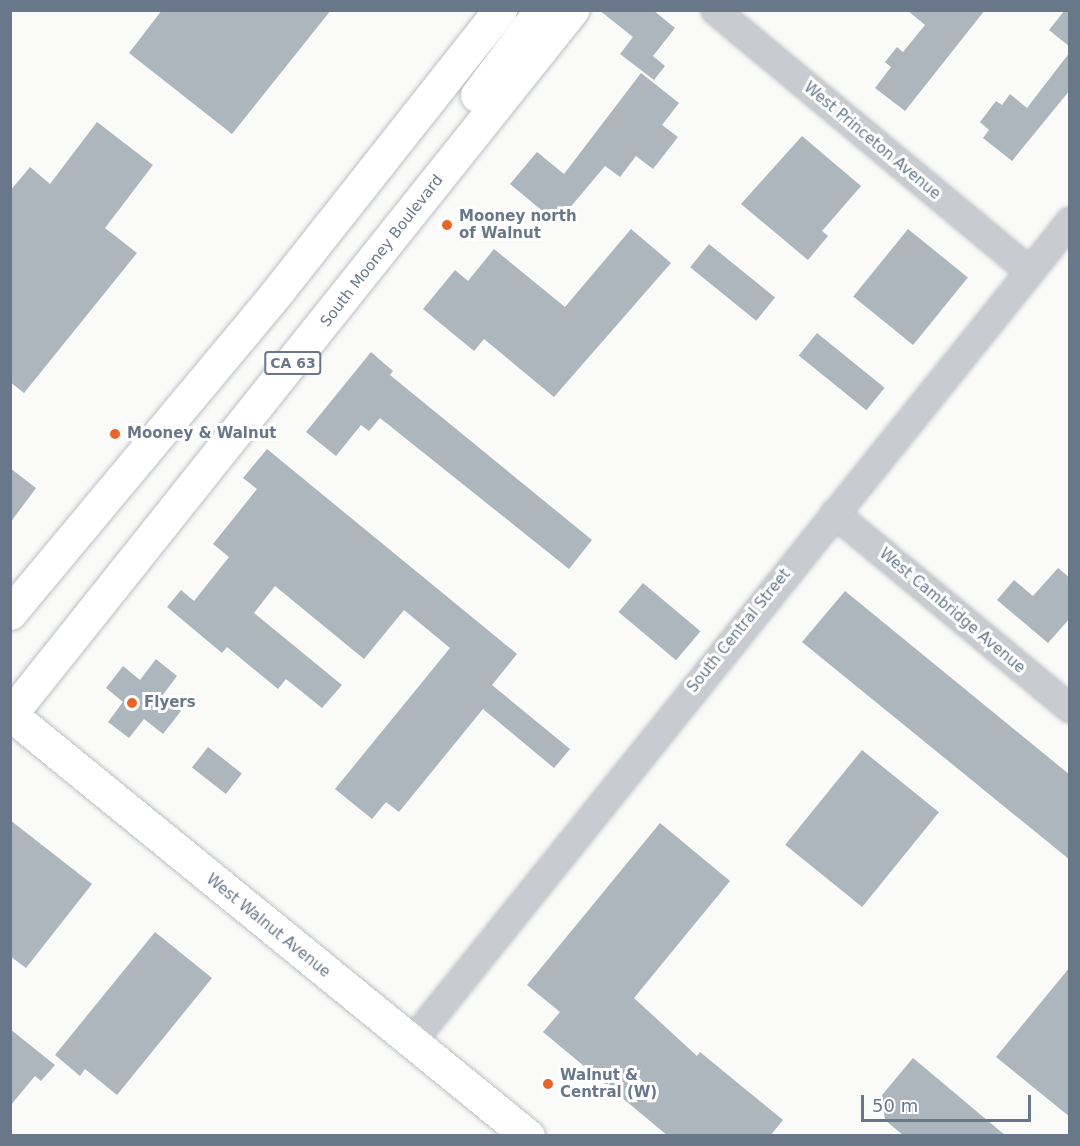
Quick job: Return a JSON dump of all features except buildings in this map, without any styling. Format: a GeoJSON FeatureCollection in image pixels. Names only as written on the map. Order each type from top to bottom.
{"type":"FeatureCollection","features":[{"type":"Feature","properties":{"kind":"main road"},"geometry":{"type":"LineString","coordinates":[[10,613],[281,288],[500,10]]}},
{"type":"Feature","properties":{"kind":"main road"},"geometry":{"type":"LineString","coordinates":[[385,247],[437,145],[541,10]]}},
{"type":"Feature","properties":{"kind":"main road","name":"South Mooney Boulevard"},"geometry":{"type":"LineString","coordinates":[[11,715],[572,10]]}},
{"type":"Feature","properties":{"kind":"main road","name":"West Walnut Avenue"},"geometry":{"type":"LineString","coordinates":[[11,715],[528,1136]]}},
{"type":"Feature","properties":{"kind":"street","name":"West Princeton Avenue"},"geometry":{"type":"LineString","coordinates":[[716,10],[1029,271]]}},
{"type":"Feature","properties":{"kind":"street","name":"South Central Street"},"geometry":{"type":"LineString","coordinates":[[411,1042],[1070,221]]}},
{"type":"Feature","properties":{"kind":"street","name":"West Cambridge Avenue"},"geometry":{"type":"LineString","coordinates":[[834,513],[1070,708]]}},
{"type":"Feature","properties":{"kind":"place","name":"Mooney north of Walnut"},"geometry":{"type":"Point","coordinates":[447,225]}},
{"type":"Feature","properties":{"kind":"place","name":"Mooney & Walnut"},"geometry":{"type":"Point","coordinates":[115,434]}},
{"type":"Feature","properties":{"kind":"place","name":"Flyers"},"geometry":{"type":"Point","coordinates":[132,703]}},
{"type":"Feature","properties":{"kind":"place","name":"Walnut & Central (W)"},"geometry":{"type":"Point","coordinates":[548,1084]}}]}
